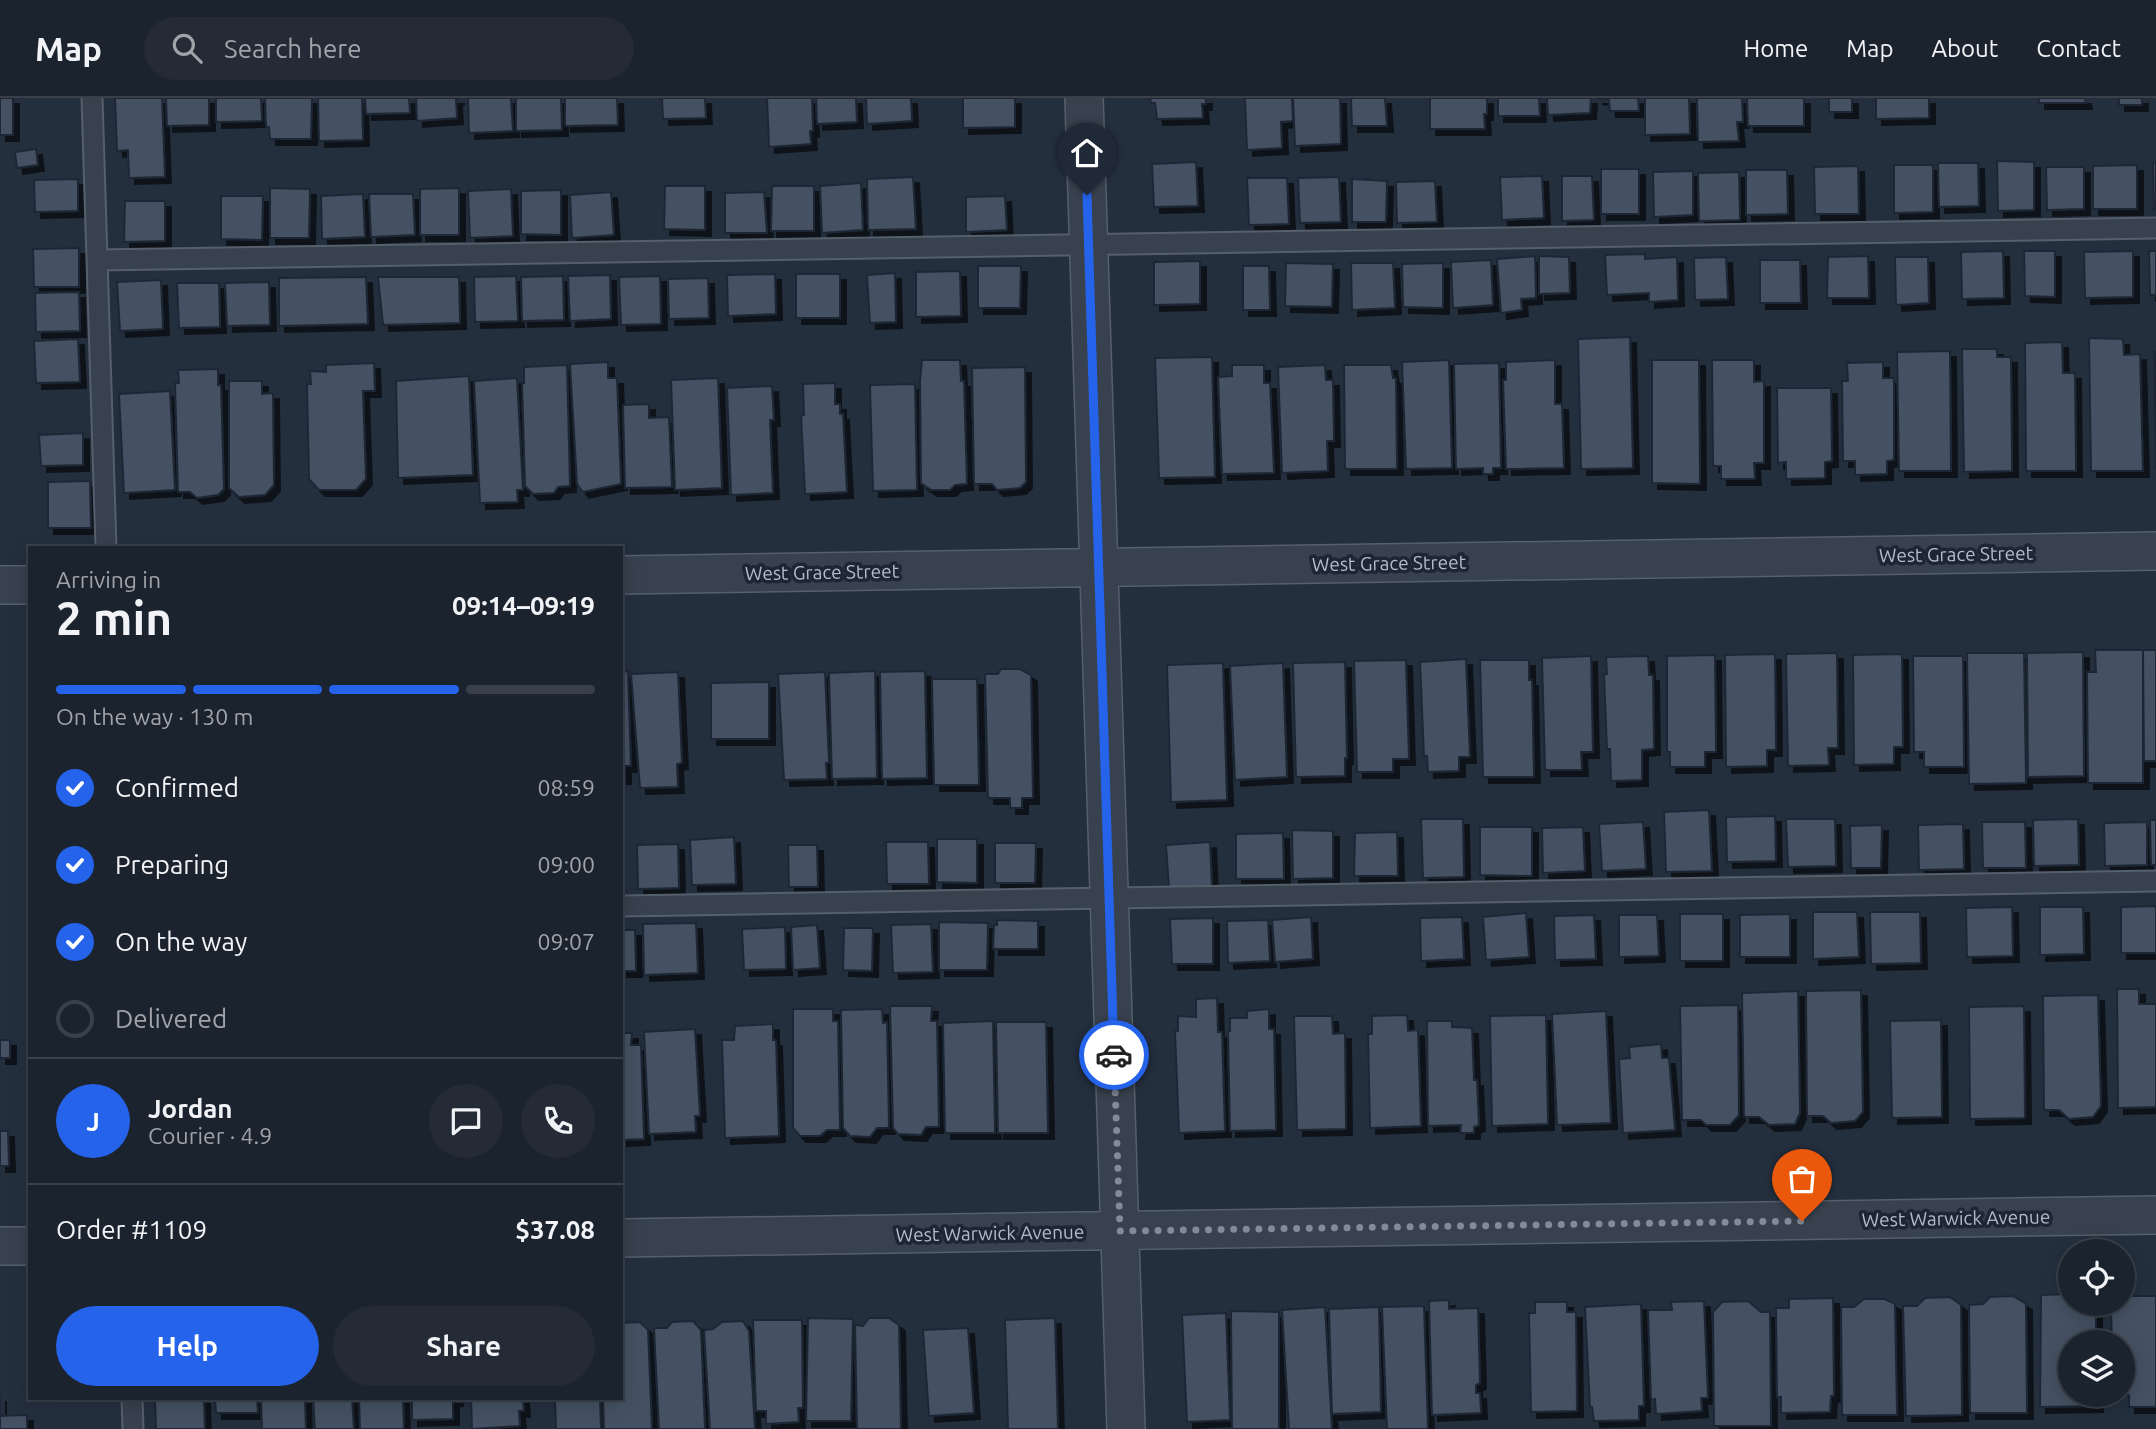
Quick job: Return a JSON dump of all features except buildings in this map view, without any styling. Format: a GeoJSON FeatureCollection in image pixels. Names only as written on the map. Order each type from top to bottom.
{"type":"FeatureCollection","features":[{"type":"Feature","properties":{"kind":"street"},"geometry":{"type":"LineString","coordinates":[[1084,98],[1126,1429]]}},
{"type":"Feature","properties":{"kind":"street","name":"West Grace Street"},"geometry":{"type":"LineString","coordinates":[[623,575],[2156,551]]}},
{"type":"Feature","properties":{"kind":"street"},"geometry":{"type":"LineString","coordinates":[[0,585],[28,585]]}},
{"type":"Feature","properties":{"kind":"street","name":"West Warwick Avenue"},"geometry":{"type":"LineString","coordinates":[[623,1238],[2156,1215]]}},
{"type":"Feature","properties":{"kind":"street"},"geometry":{"type":"LineString","coordinates":[[0,1246],[28,1246]]}},
{"type":"Feature","properties":{"kind":"lane"},"geometry":{"type":"LineString","coordinates":[[92,98],[106,546]]}},
{"type":"Feature","properties":{"kind":"lane"},"geometry":{"type":"LineString","coordinates":[[97,260],[2156,228]]}},
{"type":"Feature","properties":{"kind":"lane"},"geometry":{"type":"LineString","coordinates":[[623,906],[2156,881]]}},
{"type":"Feature","properties":{"kind":"lane"},"geometry":{"type":"LineString","coordinates":[[132,1400],[133,1429]]}},
{"type":"Feature","properties":{"kind":"way so far"},"geometry":{"type":"LineString","coordinates":[[1114,1055],[1120,1231],[1802,1221]]}},
{"type":"Feature","properties":{"kind":"route"},"geometry":{"type":"LineString","coordinates":[[1087,195],[1114,1055]]}}]}
